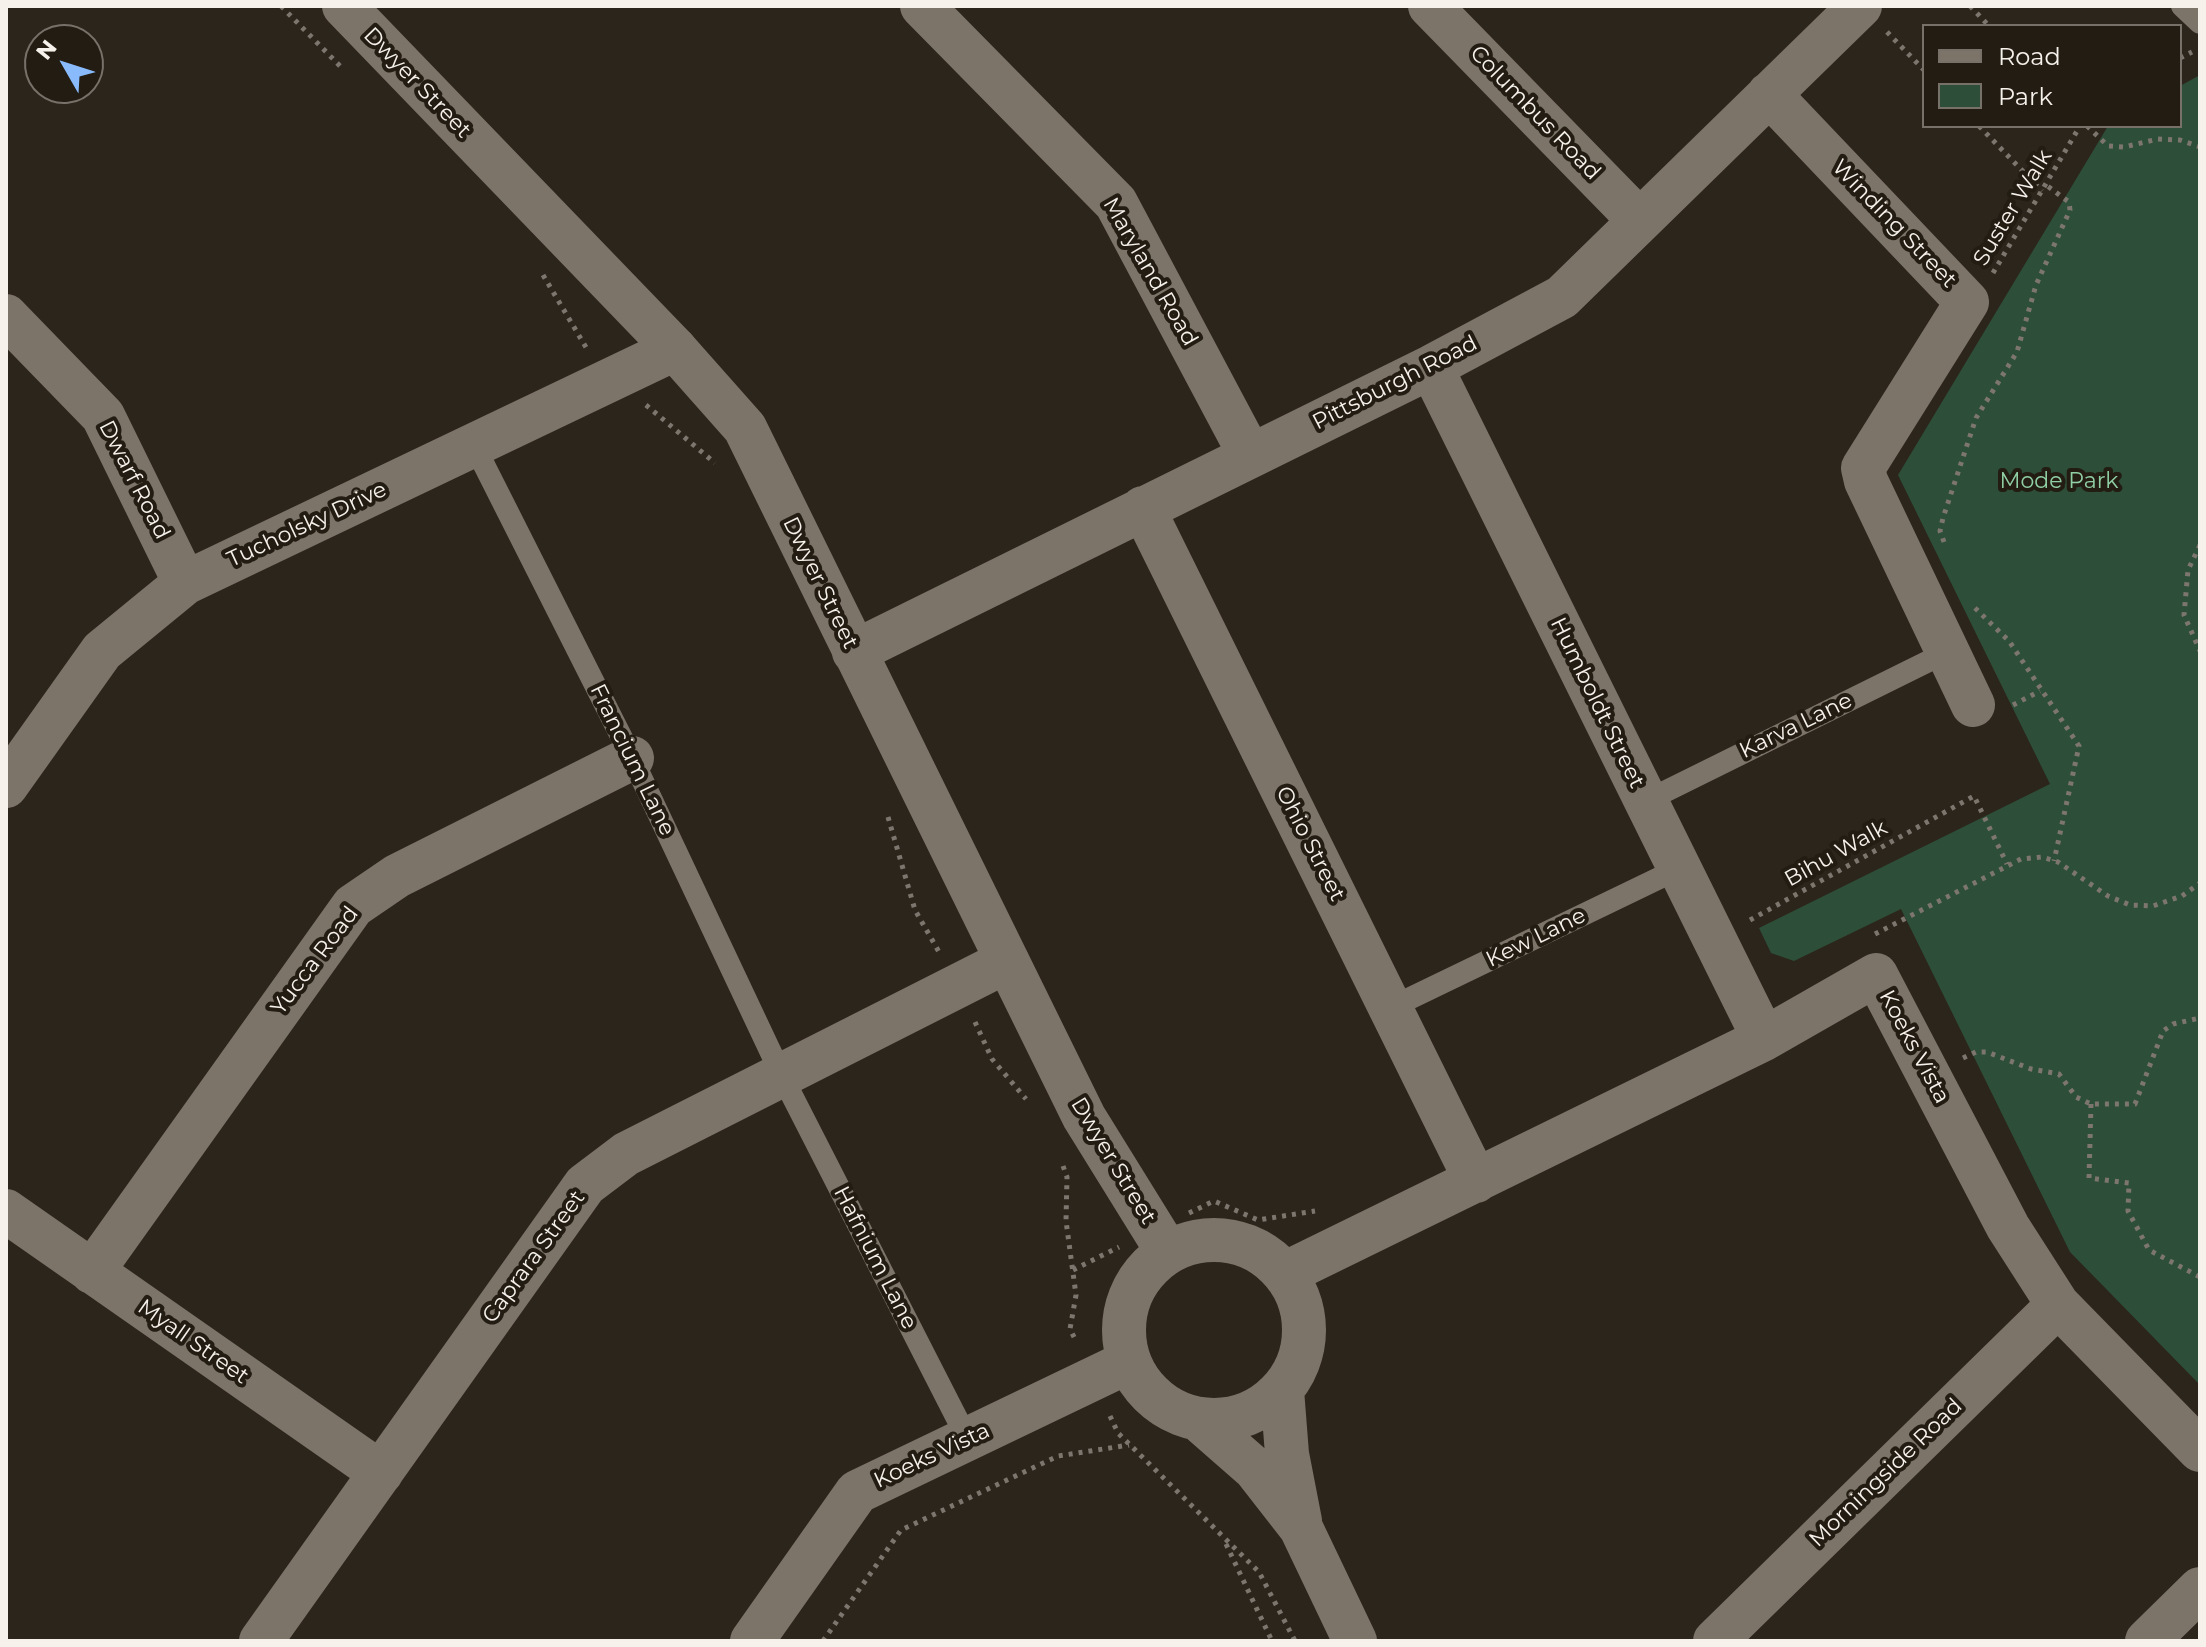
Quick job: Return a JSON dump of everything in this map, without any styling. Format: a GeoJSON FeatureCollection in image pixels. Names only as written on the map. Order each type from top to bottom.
{"type":"FeatureCollection","features":[{"type":"Feature","properties":{"kind":"street","name":"Dwyer Street"},"geometry":{"type":"LineString","coordinates":[[344,6],[675,349],[745,428],[1084,1117],[1160,1241]]}},
{"type":"Feature","properties":{"kind":"street","name":"Maryland Road"},"geometry":{"type":"LineString","coordinates":[[922,6],[1116,203],[1250,455]]}},
{"type":"Feature","properties":{"kind":"street","name":"Columbus Road"},"geometry":{"type":"LineString","coordinates":[[1430,6],[1639,220]]}},
{"type":"Feature","properties":{"kind":"street","name":"Pittsburgh Road"},"geometry":{"type":"LineString","coordinates":[[854,652],[1431,367],[1562,297],[1769,94],[1871,17]]}},
{"type":"Feature","properties":{"kind":"street","name":"Winding Street"},"geometry":{"type":"LineString","coordinates":[[1769,94],[1967,302],[1863,468],[1866,481],[1973,705]]}},
{"type":"Feature","properties":{"kind":"street","name":"Dwarf Road"},"geometry":{"type":"LineString","coordinates":[[6,316],[103,416],[185,583]]}},
{"type":"Feature","properties":{"kind":"street","name":"Tucholsky Drive"},"geometry":{"type":"LineString","coordinates":[[6,786],[102,651],[185,583],[675,349]]}},
{"type":"Feature","properties":{"kind":"street","name":"Humboldt Street"},"geometry":{"type":"LineString","coordinates":[[1431,367],[1764,1039]]}},
{"type":"Feature","properties":{"kind":"street","name":"Ohio Street"},"geometry":{"type":"LineString","coordinates":[[1143,508],[1476,1181]]}},
{"type":"Feature","properties":{"kind":"street","name":"Yucca Road"},"geometry":{"type":"LineString","coordinates":[[92,1272],[353,906],[397,876],[632,758]]}},
{"type":"Feature","properties":{"kind":"street","name":"Caprara Street"},"geometry":{"type":"LineString","coordinates":[[261,1641],[585,1185],[626,1154],[1007,961]]}},
{"type":"Feature","properties":{"kind":"street","name":"Koeks Vista"},"geometry":{"type":"LineString","coordinates":[[1286,1273],[1764,1039],[1876,975],[2008,1227],[2058,1305],[2200,1450]]}},
{"type":"Feature","properties":{"kind":"street","name":"Myall Street"},"geometry":{"type":"LineString","coordinates":[[6,1211],[381,1473]]}},
{"type":"Feature","properties":{"kind":"street"},"geometry":{"type":"LineString","coordinates":[[1222,1239],[1250,1246],[1286,1273],[1303,1309],[1305,1338],[1297,1365],[1282,1390],[1260,1408],[1231,1419],[1199,1420],[1169,1410],[1145,1389],[1128,1362],[1123,1331],[1128,1300],[1160,1241],[1222,1239]]}},
{"type":"Feature","properties":{"kind":"street","name":"Morningside Road"},"geometry":{"type":"LineString","coordinates":[[1715,1641],[2058,1305]]}},
{"type":"Feature","properties":{"kind":"street","name":"Koeks Vista"},"geometry":{"type":"LineString","coordinates":[[752,1641],[857,1492],[1128,1362]]}},
{"type":"Feature","properties":{"kind":"street"},"geometry":{"type":"LineString","coordinates":[[1282,1390],[1287,1454],[1301,1528]]}},
{"type":"Feature","properties":{"kind":"street"},"geometry":{"type":"LineString","coordinates":[[1199,1420],[1255,1469],[1301,1528],[1355,1641]]}},
{"type":"Feature","properties":{"kind":"street"},"geometry":{"type":"LineString","coordinates":[[2147,1641],[2200,1589]]}},
{"type":"Feature","properties":{"kind":"lane"},"geometry":{"type":"LineString","coordinates":[[2182,6],[2200,23]]}},
{"type":"Feature","properties":{"kind":"lane","name":"Francium Lane"},"geometry":{"type":"LineString","coordinates":[[475,447],[632,758],[782,1076]]}},
{"type":"Feature","properties":{"kind":"lane","name":"Karva Lane"},"geometry":{"type":"LineString","coordinates":[[1646,801],[1947,652]]}},
{"type":"Feature","properties":{"kind":"lane","name":"Kew Lane"},"geometry":{"type":"LineString","coordinates":[[1392,1007],[1680,868]]}},
{"type":"Feature","properties":{"kind":"lane","name":"Hafnium Lane"},"geometry":{"type":"LineString","coordinates":[[782,1076],[968,1440]]}},
{"type":"Feature","properties":{"kind":"path"},"geometry":{"type":"LineString","coordinates":[[281,6],[346,72]]}},
{"type":"Feature","properties":{"kind":"path"},"geometry":{"type":"LineString","coordinates":[[1970,6],[1987,24]]}},
{"type":"Feature","properties":{"kind":"path"},"geometry":{"type":"LineString","coordinates":[[1871,17],[1922,68]]}},
{"type":"Feature","properties":{"kind":"path"},"geometry":{"type":"LineString","coordinates":[[1947,552],[1940,531],[1976,418],[2017,352],[2036,285],[2070,210],[2069,202],[2044,188],[1981,128]]}},
{"type":"Feature","properties":{"kind":"path","name":"Suster Walk"},"geometry":{"type":"LineString","coordinates":[[1967,302],[1982,291],[2079,128]]}},
{"type":"Feature","properties":{"kind":"path"},"geometry":{"type":"LineString","coordinates":[[2089,128],[2108,146],[2124,147],[2158,139],[2180,140],[2200,147]]}},
{"type":"Feature","properties":{"kind":"path"},"geometry":{"type":"LineString","coordinates":[[540,270],[584,346],[667,426],[714,463],[723,476]]}},
{"type":"Feature","properties":{"kind":"path"},"geometry":{"type":"LineString","coordinates":[[2200,545],[2188,570],[2184,615],[2200,651]]}},
{"type":"Feature","properties":{"kind":"path"},"geometry":{"type":"LineString","coordinates":[[1970,601],[2009,641],[2079,746],[2054,861]]}},
{"type":"Feature","properties":{"kind":"path","name":"Bihu Walk"},"geometry":{"type":"LineString","coordinates":[[1715,940],[1974,796],[2007,864]]}},
{"type":"Feature","properties":{"kind":"path"},"geometry":{"type":"LineString","coordinates":[[883,802],[915,910],[958,986],[992,1059],[1028,1101]]}},
{"type":"Feature","properties":{"kind":"path"},"geometry":{"type":"LineString","coordinates":[[1867,938],[2007,864],[2042,857],[2054,861],[2108,896],[2130,905],[2153,906],[2182,896],[2200,883]]}},
{"type":"Feature","properties":{"kind":"path"},"geometry":{"type":"LineString","coordinates":[[1928,1075],[1976,1052],[1987,1052],[2031,1069],[2059,1074],[2076,1097],[2091,1104],[2135,1104],[2163,1031],[2173,1024],[2200,1018]]}},
{"type":"Feature","properties":{"kind":"path"},"geometry":{"type":"LineString","coordinates":[[2091,1104],[2089,1178],[2129,1183],[2128,1211],[2149,1250],[2200,1277]]}},
{"type":"Feature","properties":{"kind":"path"},"geometry":{"type":"LineString","coordinates":[[1062,1163],[1067,1177],[1066,1221]]}},
{"type":"Feature","properties":{"kind":"path"},"geometry":{"type":"LineString","coordinates":[[1073,1270],[1160,1241],[1214,1201],[1258,1220],[1321,1210]]}},
{"type":"Feature","properties":{"kind":"path"},"geometry":{"type":"LineString","coordinates":[[823,1641],[901,1530],[1058,1456],[1129,1445]]}},
{"type":"Feature","properties":{"kind":"path"},"geometry":{"type":"LineString","coordinates":[[1272,1641],[1224,1540],[1259,1572],[1295,1641]]}},
{"type":"Feature","properties":{"kind":"green space","name":"Mode Park"},"geometry":{"type":"Polygon","coordinates":[[[2200,75],[2200,1385],[2070,1252],[1901,909],[1794,961],[1771,953],[1759,928],[2050,784],[1898,475],[2107,128],[2182,128],[2182,85],[2200,75]]]}}]}
